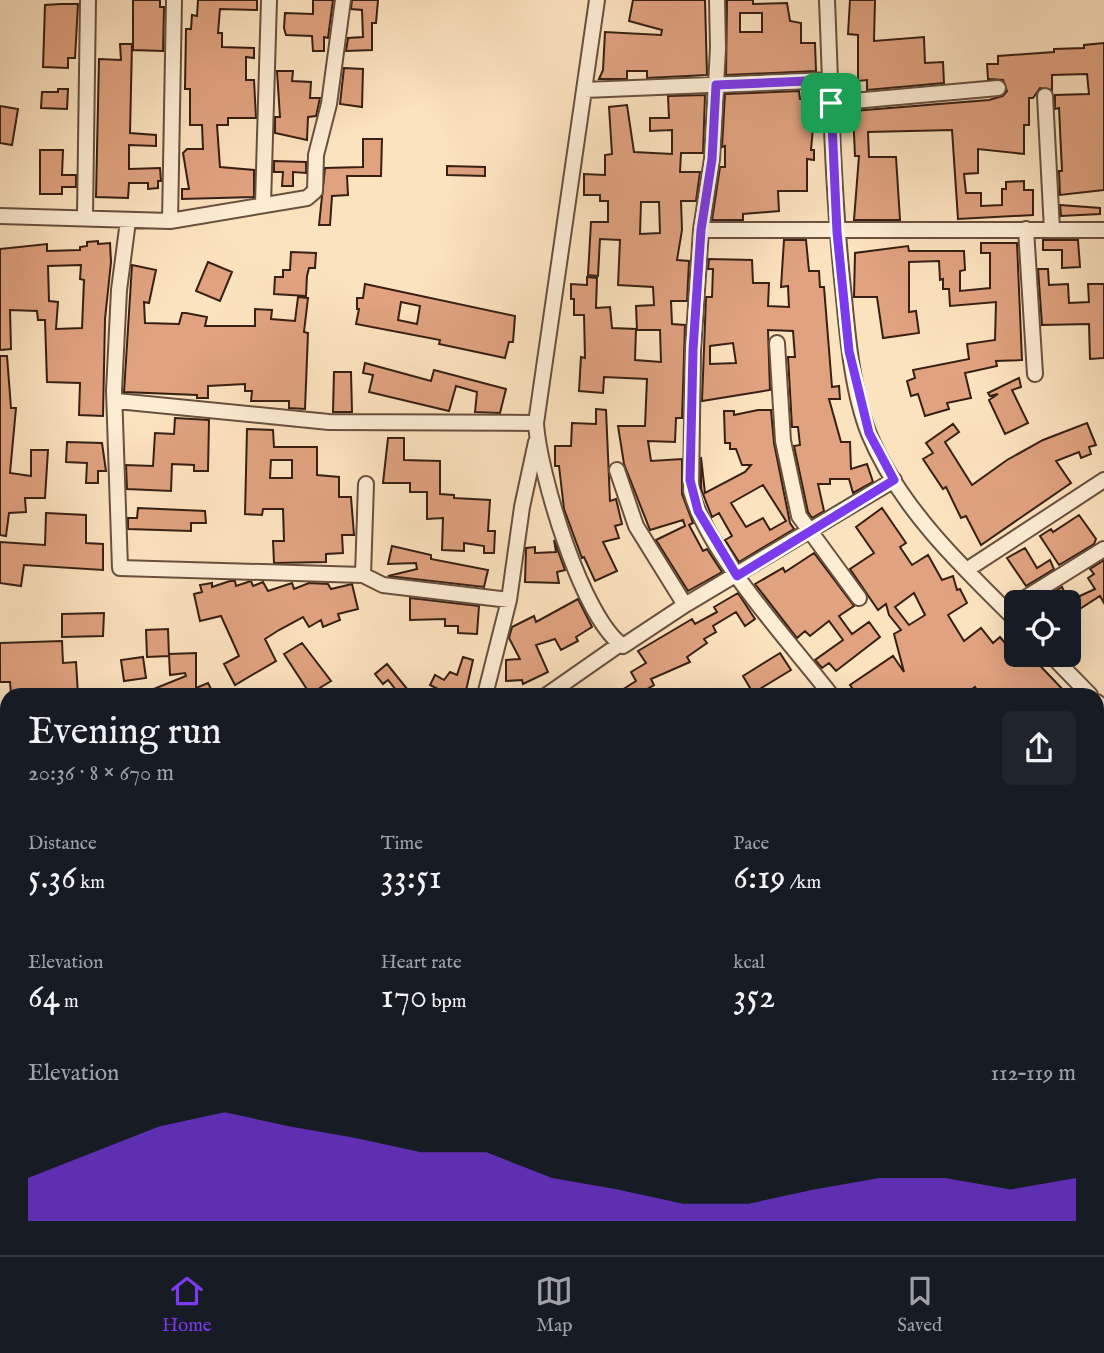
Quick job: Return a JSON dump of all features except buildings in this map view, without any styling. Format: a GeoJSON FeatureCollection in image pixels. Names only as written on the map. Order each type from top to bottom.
{"type":"FeatureCollection","features":[{"type":"Feature","properties":{"kind":"street"},"geometry":{"type":"LineString","coordinates":[[85,216],[88,0]]}},
{"type":"Feature","properties":{"kind":"street"},"geometry":{"type":"LineString","coordinates":[[170,221],[174,0]]}},
{"type":"Feature","properties":{"kind":"street"},"geometry":{"type":"LineString","coordinates":[[263,204],[269,0]]}},
{"type":"Feature","properties":{"kind":"street"},"geometry":{"type":"LineString","coordinates":[[0,216],[85,216],[128,221],[170,221],[307,198],[315,191],[316,155],[329,104],[343,0]]}},
{"type":"Feature","properties":{"kind":"street"},"geometry":{"type":"LineString","coordinates":[[487,688],[509,600],[522,507],[537,430],[597,0]]}},
{"type":"Feature","properties":{"kind":"street"},"geometry":{"type":"LineString","coordinates":[[717,0],[712,159],[701,230],[693,350],[691,491],[698,511],[737,576],[825,688]]}},
{"type":"Feature","properties":{"kind":"street"},"geometry":{"type":"LineString","coordinates":[[827,0],[837,232],[852,362],[869,433],[894,480],[929,530],[968,569],[1004,597]]}},
{"type":"Feature","properties":{"kind":"street"},"geometry":{"type":"LineString","coordinates":[[584,90],[830,80]]}},
{"type":"Feature","properties":{"kind":"street"},"geometry":{"type":"LineString","coordinates":[[831,103],[998,88]]}},
{"type":"Feature","properties":{"kind":"street"},"geometry":{"type":"LineString","coordinates":[[1045,96],[1052,230]]}},
{"type":"Feature","properties":{"kind":"street"},"geometry":{"type":"LineString","coordinates":[[128,221],[119,290],[114,391],[117,401],[120,568],[362,575],[383,585],[509,600]]}},
{"type":"Feature","properties":{"kind":"street"},"geometry":{"type":"LineString","coordinates":[[1026,229],[1035,374]]}},
{"type":"Feature","properties":{"kind":"street"},"geometry":{"type":"LineString","coordinates":[[701,230],[1104,230]]}},
{"type":"Feature","properties":{"kind":"street"},"geometry":{"type":"LineString","coordinates":[[777,343],[783,441],[799,516],[859,598]]}},
{"type":"Feature","properties":{"kind":"street"},"geometry":{"type":"LineString","coordinates":[[117,401],[329,422],[537,430]]}},
{"type":"Feature","properties":{"kind":"street"},"geometry":{"type":"LineString","coordinates":[[537,430],[568,556],[581,585],[620,644],[624,646],[685,605],[894,480]]}},
{"type":"Feature","properties":{"kind":"street"},"geometry":{"type":"LineString","coordinates":[[617,470],[636,526],[685,605]]}},
{"type":"Feature","properties":{"kind":"street"},"geometry":{"type":"LineString","coordinates":[[968,569],[1104,480]]}},
{"type":"Feature","properties":{"kind":"street"},"geometry":{"type":"LineString","coordinates":[[362,575],[366,484]]}},
{"type":"Feature","properties":{"kind":"street"},"geometry":{"type":"LineString","coordinates":[[1038,590],[1104,548]]}},
{"type":"Feature","properties":{"kind":"street"},"geometry":{"type":"LineString","coordinates":[[557,688],[620,644]]}},
{"type":"Feature","properties":{"kind":"street"},"geometry":{"type":"LineString","coordinates":[[1063,667],[1083,688]]}},
{"type":"Feature","properties":{"kind":"route"},"geometry":{"type":"LineString","coordinates":[[830,80],[831,103],[837,232],[849,351],[869,433],[894,480],[737,576],[698,511],[690,480],[693,350],[701,230],[712,159],[716,85],[830,80]]}}]}
